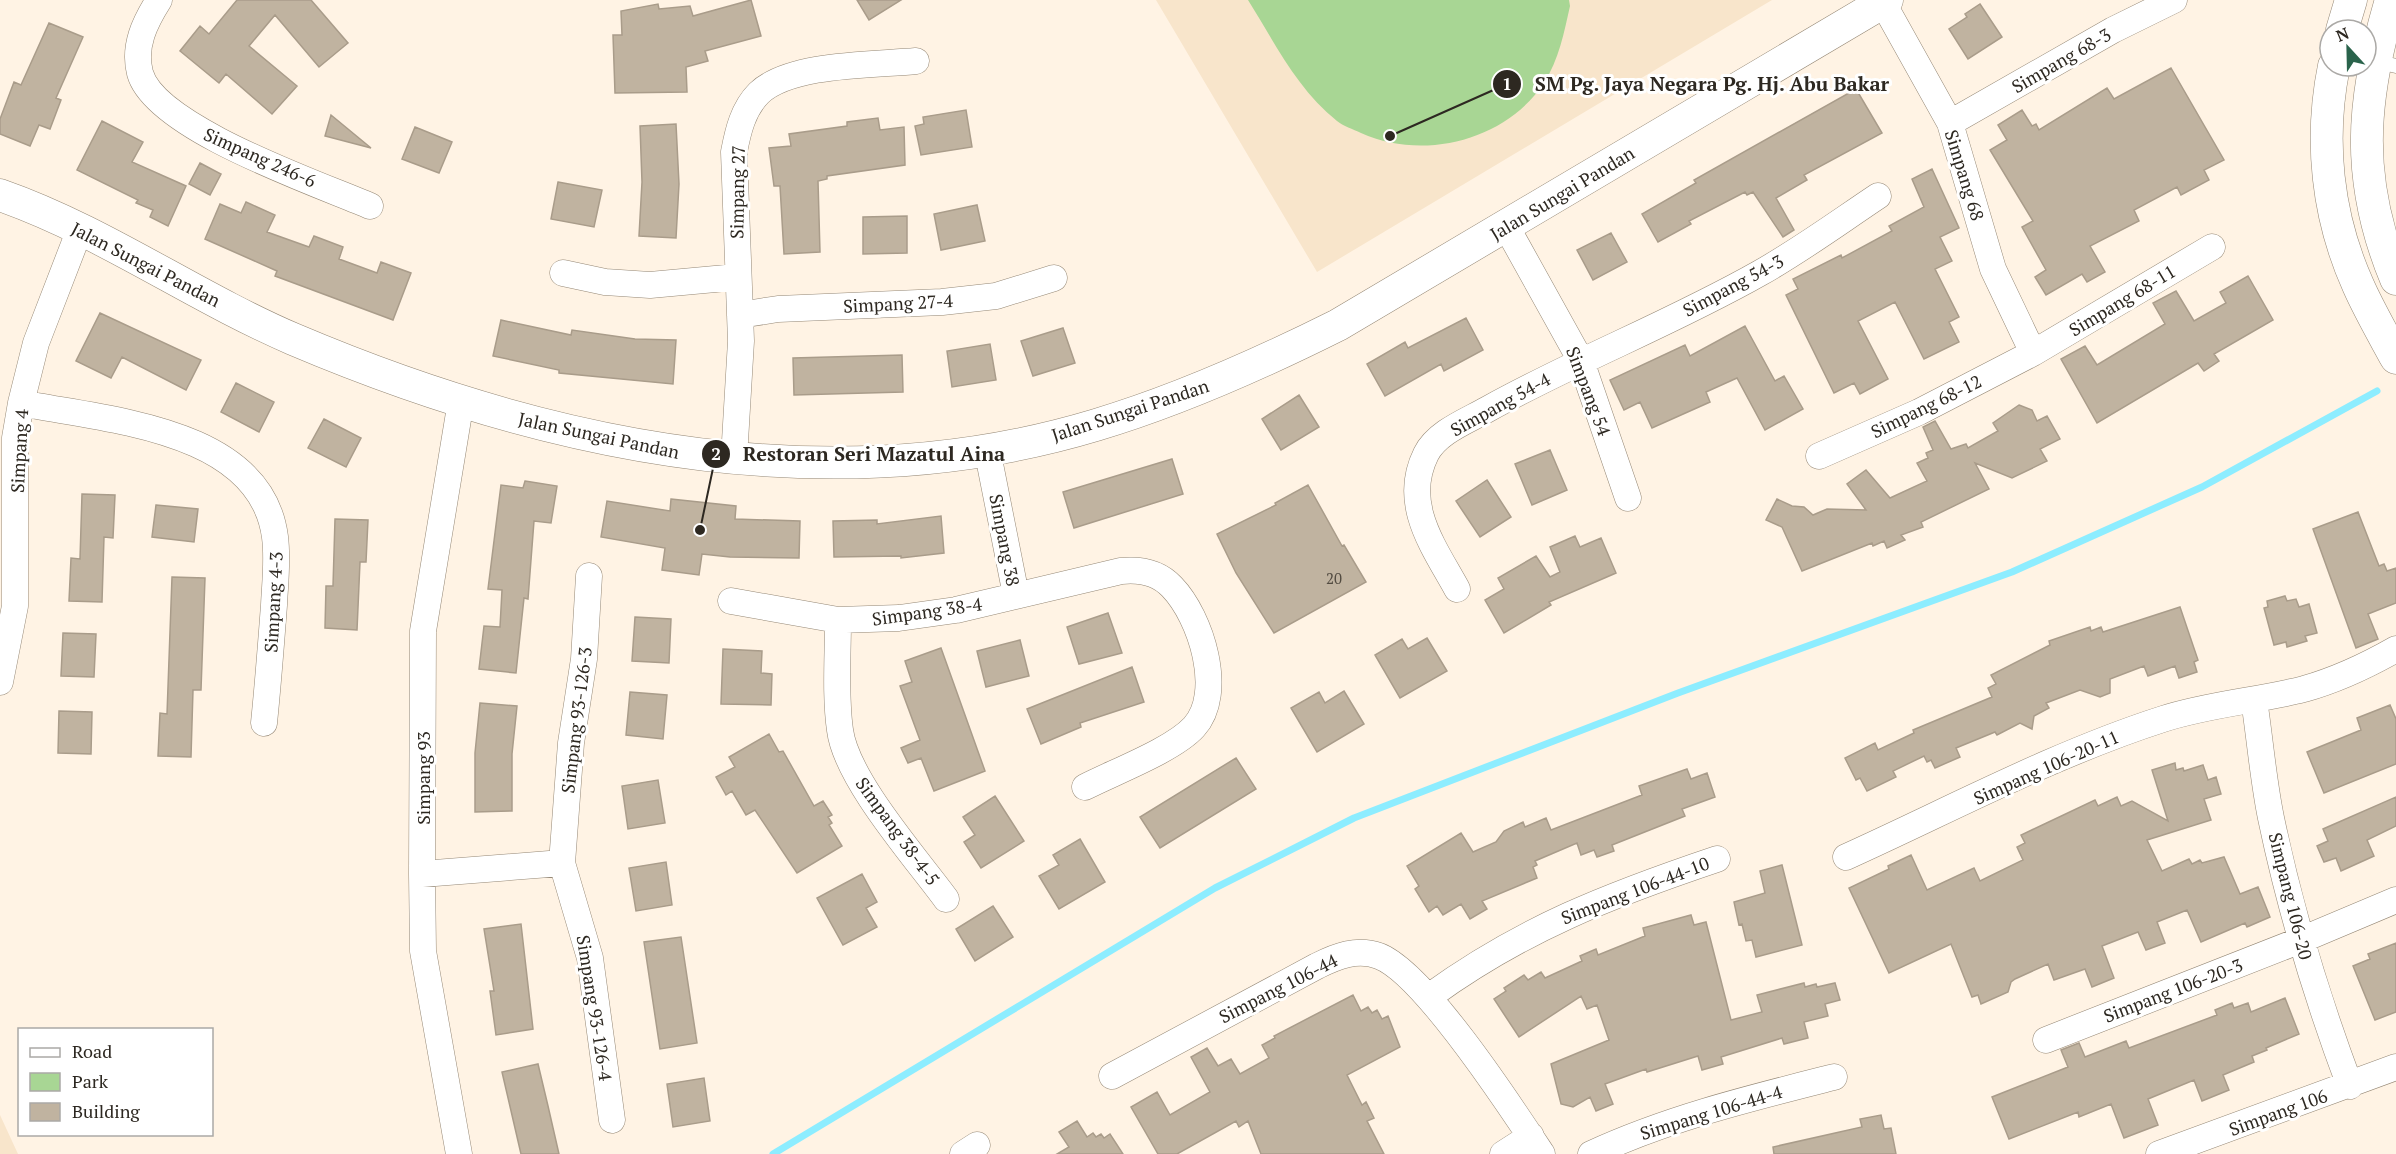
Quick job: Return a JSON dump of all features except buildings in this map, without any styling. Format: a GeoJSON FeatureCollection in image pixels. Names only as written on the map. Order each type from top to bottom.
{"type":"FeatureCollection","features":[{"type":"Feature","properties":{"kind":"street","name":"Simpang 246-6"},"geometry":{"type":"LineString","coordinates":[[159,0],[146,20],[140,39],[140,74],[148,90],[177,115],[225,144],[370,206]]}},
{"type":"Feature","properties":{"kind":"street","name":"Simpang 68-3"},"geometry":{"type":"LineString","coordinates":[[1950,123],[2114,30],[2174,0]]}},
{"type":"Feature","properties":{"kind":"street"},"geometry":{"type":"LineString","coordinates":[[2346,18],[2351,0]]}},
{"type":"Feature","properties":{"kind":"street"},"geometry":{"type":"LineString","coordinates":[[2391,0],[2366,121],[2368,182],[2379,232],[2396,279]]}},
{"type":"Feature","properties":{"kind":"street","name":"Simpang 68"},"geometry":{"type":"LineString","coordinates":[[1885,1],[1950,123],[1993,269],[2033,353]]}},
{"type":"Feature","properties":{"kind":"street","name":"Jalan Sungai Pandan"},"geometry":{"type":"LineString","coordinates":[[0,195],[80,229],[290,338],[401,382],[461,402],[626,444],[687,454],[785,463],[910,459],[987,449],[1094,426],[1222,380],[1338,325],[1885,1]]}},
{"type":"Feature","properties":{"kind":"street","name":"Simpang 27"},"geometry":{"type":"LineString","coordinates":[[734,458],[740,315],[734,152],[739,127],[748,108],[760,93],[790,76],[810,71],[916,61]]}},
{"type":"Feature","properties":{"kind":"street"},"geometry":{"type":"LineString","coordinates":[[2333,78],[2328,119],[2327,166],[2335,225],[2358,286],[2396,358]]}},
{"type":"Feature","properties":{"kind":"street","name":"Simpang 54-3"},"geometry":{"type":"LineString","coordinates":[[1581,361],[1761,273],[1878,196]]}},
{"type":"Feature","properties":{"kind":"street","name":"Simpang 54"},"geometry":{"type":"LineString","coordinates":[[1506,226],[1581,361],[1628,498]]}},
{"type":"Feature","properties":{"kind":"street","name":"Simpang 4"},"geometry":{"type":"LineString","coordinates":[[0,682],[15,606],[15,447],[21,403],[36,343],[80,229]]}},
{"type":"Feature","properties":{"kind":"street","name":"Simpang 68-11"},"geometry":{"type":"LineString","coordinates":[[2033,353],[2212,247]]}},
{"type":"Feature","properties":{"kind":"street"},"geometry":{"type":"LineString","coordinates":[[563,273],[605,282],[650,285],[737,277]]}},
{"type":"Feature","properties":{"kind":"street","name":"Simpang 27-4"},"geometry":{"type":"LineString","coordinates":[[740,315],[778,309],[942,302],[996,296],[1054,278]]}},
{"type":"Feature","properties":{"kind":"street","name":"Simpang 68-12"},"geometry":{"type":"LineString","coordinates":[[1819,456],[1919,412],[2033,353]]}},
{"type":"Feature","properties":{"kind":"street","name":"Simpang 54-4"},"geometry":{"type":"LineString","coordinates":[[1457,589],[1420,523],[1417,489],[1426,454],[1438,439],[1453,429],[1581,361]]}},
{"type":"Feature","properties":{"kind":"street","name":"Simpang 93"},"geometry":{"type":"LineString","coordinates":[[459,1154],[423,951],[422,873],[423,631],[461,402]]}},
{"type":"Feature","properties":{"kind":"street","name":"Simpang 4-3"},"geometry":{"type":"LineString","coordinates":[[21,403],[154,430],[179,438],[220,455],[250,480],[266,510],[275,536],[276,575],[264,723]]}},
{"type":"Feature","properties":{"kind":"street","name":"Simpang 38"},"geometry":{"type":"LineString","coordinates":[[987,449],[1016,595]]}},
{"type":"Feature","properties":{"kind":"street","name":"Simpang 38-4"},"geometry":{"type":"LineString","coordinates":[[731,601],[838,620],[899,618],[956,610],[1121,571],[1148,573],[1173,587],[1201,640],[1210,684],[1208,699],[1195,727],[1180,740],[1085,787]]}},
{"type":"Feature","properties":{"kind":"street","name":"Simpang 93-126-3"},"geometry":{"type":"LineString","coordinates":[[562,863],[571,743],[584,659],[589,576]]}},
{"type":"Feature","properties":{"kind":"street","name":"Simpang 38-4-5"},"geometry":{"type":"LineString","coordinates":[[838,620],[840,731],[844,749],[864,787],[946,899]]}},
{"type":"Feature","properties":{"kind":"street","name":"Simpang 106-20-11"},"geometry":{"type":"LineString","coordinates":[[1846,857],[2064,757],[2125,733],[2199,708],[2254,700],[2306,688],[2371,664],[2396,649]]}},
{"type":"Feature","properties":{"kind":"street","name":"Simpang 106-20"},"geometry":{"type":"LineString","coordinates":[[2254,700],[2271,816],[2301,940],[2322,1011],[2350,1086]]}},
{"type":"Feature","properties":{"kind":"street","name":"Simpang 106-44-10"},"geometry":{"type":"LineString","coordinates":[[1430,996],[1510,942],[1554,920],[1630,888],[1717,859]]}},
{"type":"Feature","properties":{"kind":"street"},"geometry":{"type":"LineString","coordinates":[[422,873],[562,863]]}},
{"type":"Feature","properties":{"kind":"street","name":"Simpang 93-126-4"},"geometry":{"type":"LineString","coordinates":[[562,863],[590,958],[612,1120]]}},
{"type":"Feature","properties":{"kind":"street","name":"Simpang 106-20-3"},"geometry":{"type":"LineString","coordinates":[[2046,1040],[2301,940],[2396,900]]}},
{"type":"Feature","properties":{"kind":"street","name":"Simpang 106-44"},"geometry":{"type":"LineString","coordinates":[[1112,1076],[1317,966],[1346,954],[1369,954],[1382,957],[1430,996],[1536,1145]]}},
{"type":"Feature","properties":{"kind":"street","name":"Simpang 106"},"geometry":{"type":"LineString","coordinates":[[2159,1154],[2350,1086],[2396,1067]]}},
{"type":"Feature","properties":{"kind":"street","name":"Simpang 106-44-4"},"geometry":{"type":"LineString","coordinates":[[1591,1154],[1637,1133],[1725,1104],[1834,1077]]}},
{"type":"Feature","properties":{"kind":"street"},"geometry":{"type":"LineString","coordinates":[[1503,1154],[1536,1145]]}},
{"type":"Feature","properties":{"kind":"shaded area"},"geometry":{"type":"Polygon","coordinates":[[[1156,0],[1772,0],[1317,272],[1156,0]]]}},
{"type":"Feature","properties":{"kind":"shaded area"},"geometry":{"type":"Polygon","coordinates":[[[0,1115],[18,1154],[0,1154],[0,1115]]]}},
{"type":"Feature","properties":{"kind":"green space"},"geometry":{"type":"Polygon","coordinates":[[[1248,0],[1569,0],[1570,6],[1554,65],[1544,83],[1527,103],[1508,119],[1485,132],[1436,145],[1410,145],[1385,141],[1339,123],[1298,80],[1248,0]]]}},
{"type":"Feature","properties":{"kind":"waterway"},"geometry":{"type":"LineString","coordinates":[[773,1154],[1215,888],[1354,818],[1678,693],[2012,572],[2202,487],[2377,391]]}},
{"type":"Feature","properties":{"kind":"place","name":"SM Pg. Jaya Negara Pg. Hj. Abu Bakar"},"geometry":{"type":"Point","coordinates":[1390,136]}},
{"type":"Feature","properties":{"kind":"place","name":"Restoran Seri Mazatul Aina"},"geometry":{"type":"Point","coordinates":[700,530]}}]}
